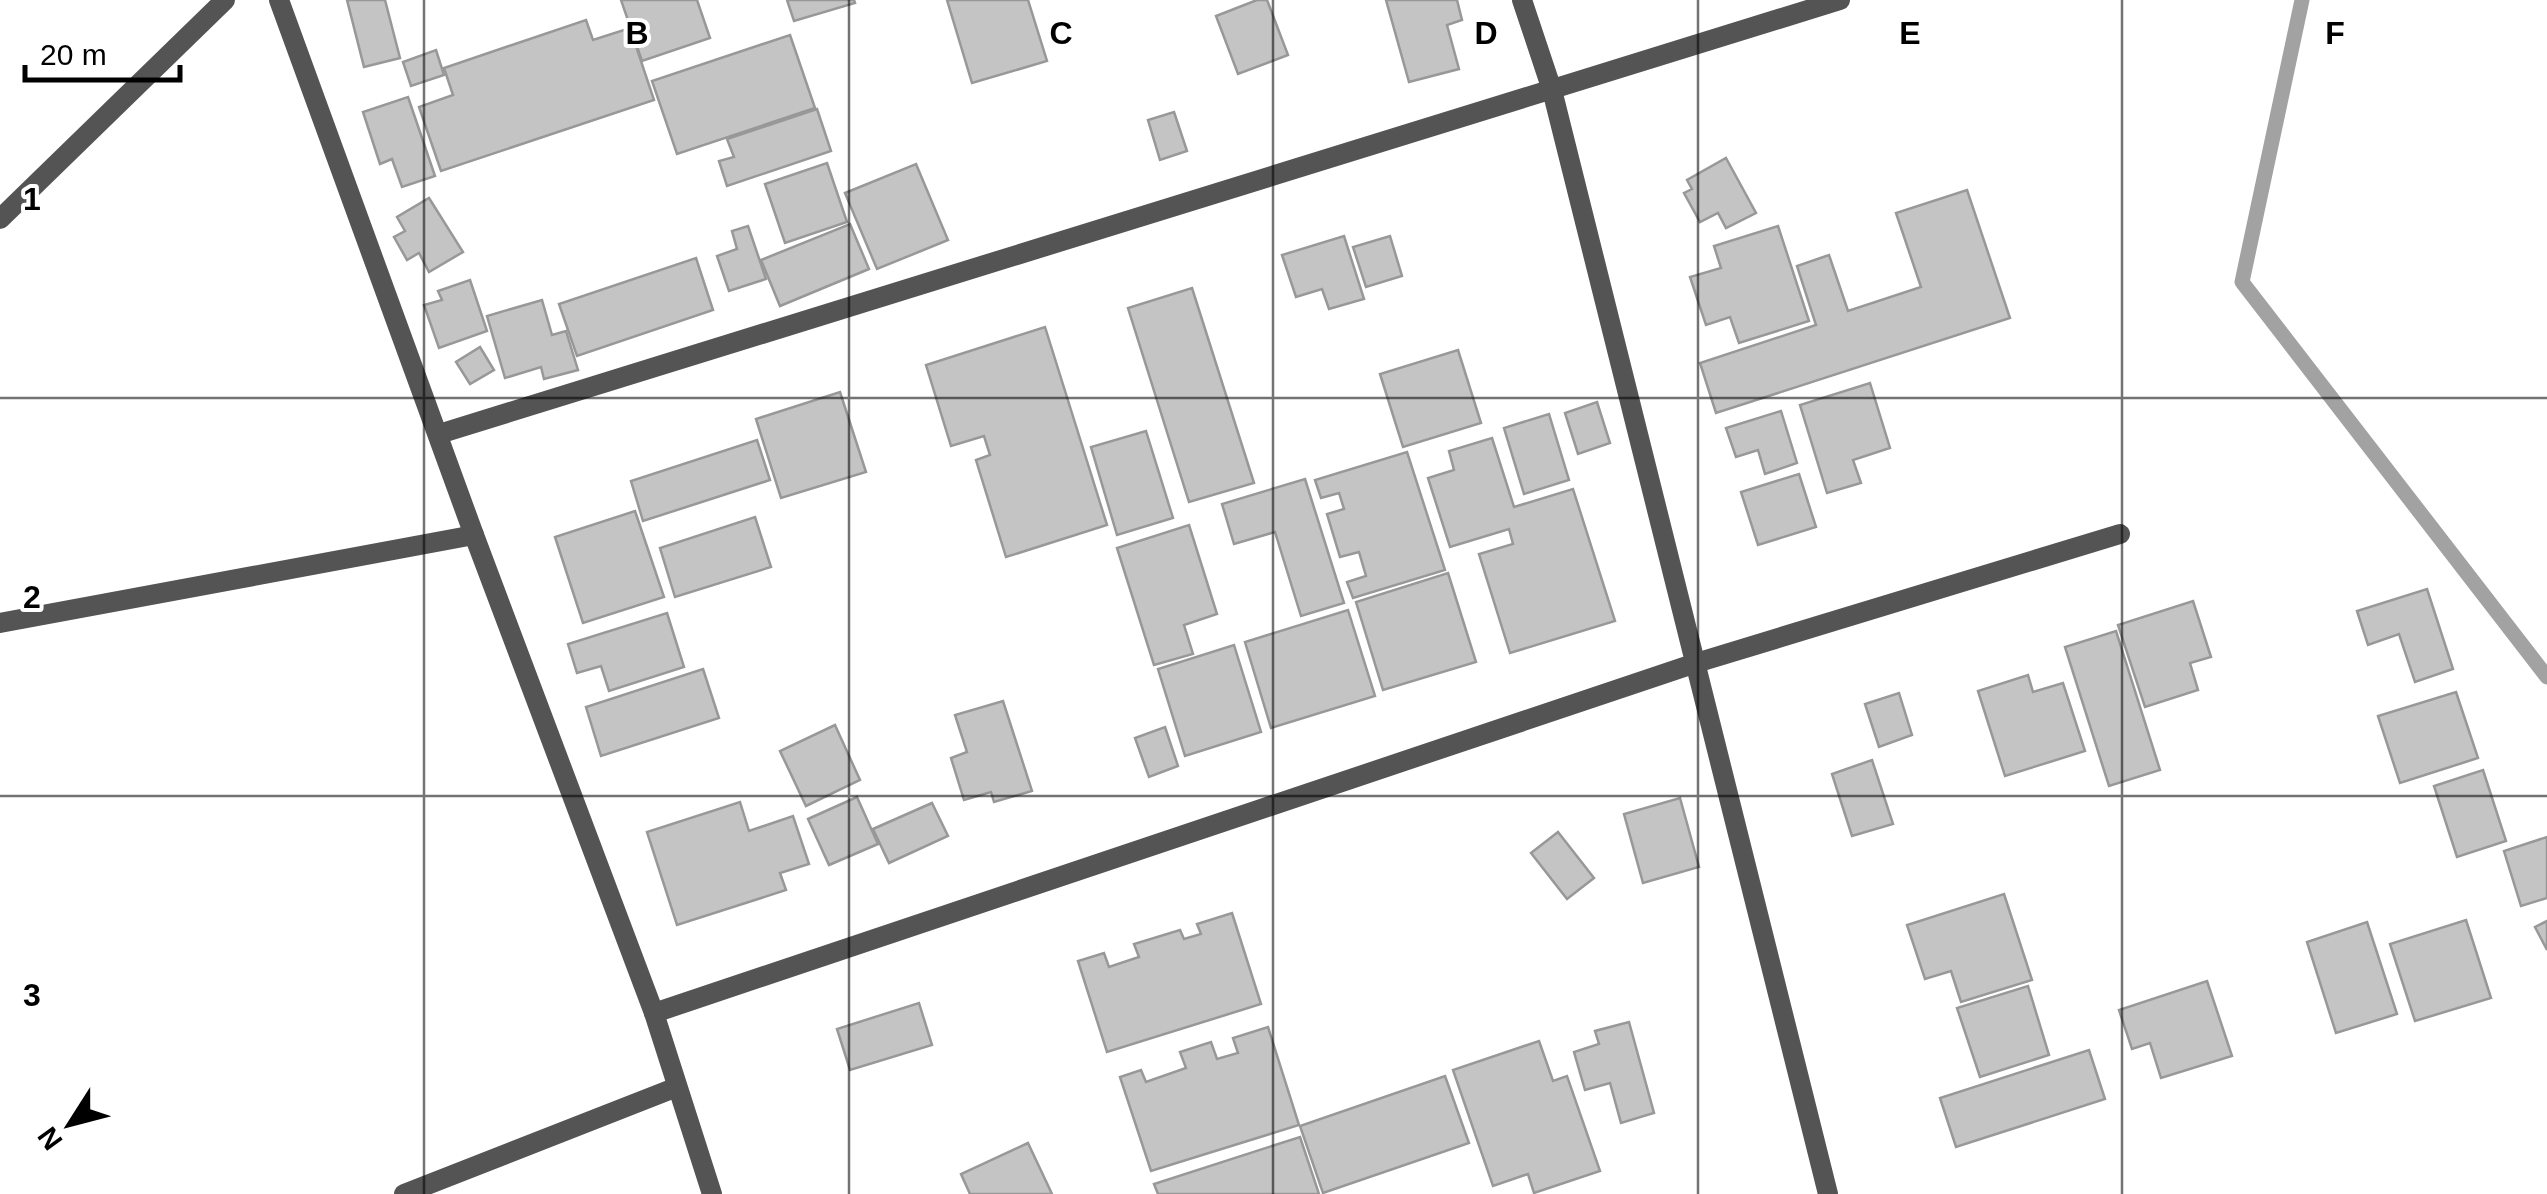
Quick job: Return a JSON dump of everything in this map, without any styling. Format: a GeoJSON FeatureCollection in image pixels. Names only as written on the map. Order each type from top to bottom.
{"type":"FeatureCollection","features":[{"type":"Feature","properties":{"kind":"street"},"geometry":{"type":"LineString","coordinates":[[0,219],[224,0]]}},
{"type":"Feature","properties":{"kind":"street"},"geometry":{"type":"LineString","coordinates":[[279,0],[654,1013],[712,1194]]}},
{"type":"Feature","properties":{"kind":"street"},"geometry":{"type":"LineString","coordinates":[[1522,0],[1552,90],[1828,1194]]}},
{"type":"Feature","properties":{"kind":"street"},"geometry":{"type":"LineString","coordinates":[[439,434],[1840,0]]}},
{"type":"Feature","properties":{"kind":"street"},"geometry":{"type":"LineString","coordinates":[[0,623],[474,534]]}},
{"type":"Feature","properties":{"kind":"street"},"geometry":{"type":"LineString","coordinates":[[654,1013],[1696,662],[2120,534]]}},
{"type":"Feature","properties":{"kind":"street"},"geometry":{"type":"LineString","coordinates":[[404,1194],[677,1087]]}},
{"type":"Feature","properties":{"kind":"building"},"geometry":{"type":"Polygon","coordinates":[[[347,0],[385,0],[400,58],[364,67],[347,0]]]}},
{"type":"Feature","properties":{"kind":"building"},"geometry":{"type":"Polygon","coordinates":[[[621,0],[697,0],[710,38],[642,61],[621,0]]]}},
{"type":"Feature","properties":{"kind":"building"},"geometry":{"type":"Polygon","coordinates":[[[787,0],[854,0],[855,3],[794,21],[787,0]]]}},
{"type":"Feature","properties":{"kind":"building"},"geometry":{"type":"Polygon","coordinates":[[[947,0],[1028,0],[1047,61],[972,83],[947,0]]]}},
{"type":"Feature","properties":{"kind":"building"},"geometry":{"type":"Polygon","coordinates":[[[1267,0],[1288,55],[1238,74],[1216,16],[1267,0]]]}},
{"type":"Feature","properties":{"kind":"building"},"geometry":{"type":"Polygon","coordinates":[[[1386,0],[1457,0],[1462,20],[1447,25],[1459,69],[1409,82],[1386,0]]]}},
{"type":"Feature","properties":{"kind":"building"},"geometry":{"type":"Polygon","coordinates":[[[586,20],[593,40],[630,28],[654,100],[441,171],[419,107],[453,95],[444,68],[586,20]]]}},
{"type":"Feature","properties":{"kind":"building"},"geometry":{"type":"Polygon","coordinates":[[[790,35],[815,108],[677,154],[652,81],[790,35]]]}},
{"type":"Feature","properties":{"kind":"building"},"geometry":{"type":"Polygon","coordinates":[[[436,50],[444,75],[411,86],[403,62],[436,50]]]}},
{"type":"Feature","properties":{"kind":"building"},"geometry":{"type":"Polygon","coordinates":[[[408,97],[435,176],[402,187],[392,159],[380,164],[363,112],[408,97]]]}},
{"type":"Feature","properties":{"kind":"building"},"geometry":{"type":"Polygon","coordinates":[[[817,109],[831,151],[727,186],[719,161],[734,157],[727,139],[817,109]]]}},
{"type":"Feature","properties":{"kind":"building"},"geometry":{"type":"Polygon","coordinates":[[[1174,112],[1187,151],[1160,160],[1148,120],[1174,112]]]}},
{"type":"Feature","properties":{"kind":"building"},"geometry":{"type":"Polygon","coordinates":[[[1726,158],[1756,213],[1726,228],[1718,213],[1700,222],[1684,193],[1692,189],[1687,180],[1726,158]]]}},
{"type":"Feature","properties":{"kind":"building"},"geometry":{"type":"Polygon","coordinates":[[[827,163],[847,222],[785,243],[765,184],[827,163]]]}},
{"type":"Feature","properties":{"kind":"building"},"geometry":{"type":"Polygon","coordinates":[[[916,164],[948,240],[877,269],[845,193],[916,164]]]}},
{"type":"Feature","properties":{"kind":"building"},"geometry":{"type":"Polygon","coordinates":[[[1967,190],[2010,318],[1716,413],[1700,363],[1816,325],[1797,266],[1829,255],[1848,311],[1921,287],[1896,213],[1967,190]]]}},
{"type":"Feature","properties":{"kind":"building"},"geometry":{"type":"Polygon","coordinates":[[[429,198],[463,252],[429,272],[419,253],[407,260],[394,237],[405,231],[397,217],[429,198]]]}},
{"type":"Feature","properties":{"kind":"building"},"geometry":{"type":"Polygon","coordinates":[[[850,224],[869,269],[780,306],[761,260],[850,224]]]}},
{"type":"Feature","properties":{"kind":"building"},"geometry":{"type":"Polygon","coordinates":[[[748,226],[766,279],[729,291],[717,256],[737,249],[732,231],[748,226]]]}},
{"type":"Feature","properties":{"kind":"building"},"geometry":{"type":"Polygon","coordinates":[[[1778,226],[1809,321],[1739,343],[1730,317],[1706,325],[1690,277],[1721,268],[1714,246],[1778,226]]]}},
{"type":"Feature","properties":{"kind":"building"},"geometry":{"type":"Polygon","coordinates":[[[1344,236],[1364,299],[1329,309],[1322,289],[1296,297],[1282,255],[1344,236]]]}},
{"type":"Feature","properties":{"kind":"building"},"geometry":{"type":"Polygon","coordinates":[[[1390,236],[1402,276],[1366,287],[1353,247],[1390,236]]]}},
{"type":"Feature","properties":{"kind":"building"},"geometry":{"type":"Polygon","coordinates":[[[696,258],[713,310],[577,356],[559,304],[696,258]]]}},
{"type":"Feature","properties":{"kind":"building"},"geometry":{"type":"Polygon","coordinates":[[[470,280],[487,331],[439,348],[424,305],[442,300],[438,291],[470,280]]]}},
{"type":"Feature","properties":{"kind":"building"},"geometry":{"type":"Polygon","coordinates":[[[1192,288],[1254,483],[1189,502],[1128,308],[1192,288]]]}},
{"type":"Feature","properties":{"kind":"building"},"geometry":{"type":"Polygon","coordinates":[[[542,300],[552,335],[566,331],[578,370],[544,379],[541,367],[505,378],[487,316],[542,300]]]}},
{"type":"Feature","properties":{"kind":"building"},"geometry":{"type":"Polygon","coordinates":[[[1045,327],[1107,525],[1006,557],[976,460],[990,455],[984,436],[951,446],[926,365],[1045,327]]]}},
{"type":"Feature","properties":{"kind":"building"},"geometry":{"type":"Polygon","coordinates":[[[480,347],[494,370],[470,384],[456,362],[480,347]]]}},
{"type":"Feature","properties":{"kind":"building"},"geometry":{"type":"Polygon","coordinates":[[[1458,350],[1481,423],[1403,447],[1380,374],[1458,350]]]}},
{"type":"Feature","properties":{"kind":"building"},"geometry":{"type":"Polygon","coordinates":[[[1870,383],[1890,448],[1853,460],[1861,483],[1827,493],[1800,405],[1870,383]]]}},
{"type":"Feature","properties":{"kind":"building"},"geometry":{"type":"Polygon","coordinates":[[[840,392],[866,472],[781,498],[756,419],[840,392]]]}},
{"type":"Feature","properties":{"kind":"building"},"geometry":{"type":"Polygon","coordinates":[[[1597,402],[1610,443],[1578,454],[1565,413],[1597,402]]]}},
{"type":"Feature","properties":{"kind":"building"},"geometry":{"type":"Polygon","coordinates":[[[1781,411],[1797,463],[1765,474],[1758,450],[1736,457],[1726,428],[1781,411]]]}},
{"type":"Feature","properties":{"kind":"building"},"geometry":{"type":"Polygon","coordinates":[[[1549,414],[1569,480],[1524,494],[1504,428],[1549,414]]]}},
{"type":"Feature","properties":{"kind":"building"},"geometry":{"type":"Polygon","coordinates":[[[1146,431],[1173,518],[1117,535],[1091,447],[1146,431]]]}},
{"type":"Feature","properties":{"kind":"building"},"geometry":{"type":"Polygon","coordinates":[[[1492,438],[1514,507],[1573,489],[1615,621],[1510,653],[1479,554],[1513,544],[1509,529],[1450,547],[1428,478],[1454,470],[1449,451],[1492,438]]]}},
{"type":"Feature","properties":{"kind":"building"},"geometry":{"type":"Polygon","coordinates":[[[757,440],[770,480],[643,521],[631,481],[757,440]]]}},
{"type":"Feature","properties":{"kind":"building"},"geometry":{"type":"Polygon","coordinates":[[[1407,452],[1445,570],[1353,598],[1347,582],[1366,576],[1359,552],[1340,557],[1327,514],[1344,509],[1339,493],[1321,498],[1315,480],[1407,452]]]}},
{"type":"Feature","properties":{"kind":"building"},"geometry":{"type":"Polygon","coordinates":[[[1799,474],[1816,527],[1758,545],[1741,492],[1799,474]]]}},
{"type":"Feature","properties":{"kind":"building"},"geometry":{"type":"Polygon","coordinates":[[[1305,479],[1344,603],[1301,616],[1275,532],[1234,544],[1222,504],[1305,479]]]}},
{"type":"Feature","properties":{"kind":"building"},"geometry":{"type":"Polygon","coordinates":[[[635,511],[664,597],[583,623],[555,537],[635,511]]]}},
{"type":"Feature","properties":{"kind":"building"},"geometry":{"type":"Polygon","coordinates":[[[755,517],[771,567],[675,597],[660,548],[755,517]]]}},
{"type":"Feature","properties":{"kind":"building"},"geometry":{"type":"Polygon","coordinates":[[[1189,525],[1217,614],[1184,625],[1193,654],[1154,665],[1117,548],[1189,525]]]}},
{"type":"Feature","properties":{"kind":"building"},"geometry":{"type":"Polygon","coordinates":[[[1448,573],[1476,662],[1383,690],[1356,602],[1448,573]]]}},
{"type":"Feature","properties":{"kind":"building"},"geometry":{"type":"Polygon","coordinates":[[[2427,589],[2453,669],[2415,682],[2399,634],[2368,645],[2357,611],[2427,589]]]}},
{"type":"Feature","properties":{"kind":"building"},"geometry":{"type":"Polygon","coordinates":[[[2193,601],[2211,657],[2190,663],[2198,690],[2145,707],[2118,625],[2193,601]]]}},
{"type":"Feature","properties":{"kind":"building"},"geometry":{"type":"Polygon","coordinates":[[[1348,610],[1375,696],[1271,728],[1245,642],[1348,610]]]}},
{"type":"Feature","properties":{"kind":"building"},"geometry":{"type":"Polygon","coordinates":[[[667,613],[684,667],[609,691],[601,666],[577,673],[568,644],[667,613]]]}},
{"type":"Feature","properties":{"kind":"building"},"geometry":{"type":"Polygon","coordinates":[[[2116,631],[2160,770],[2109,786],[2065,647],[2116,631]]]}},
{"type":"Feature","properties":{"kind":"building"},"geometry":{"type":"Polygon","coordinates":[[[1234,645],[1261,732],[1185,756],[1158,669],[1234,645]]]}},
{"type":"Feature","properties":{"kind":"building"},"geometry":{"type":"Polygon","coordinates":[[[703,669],[719,718],[601,756],[586,707],[703,669]]]}},
{"type":"Feature","properties":{"kind":"building"},"geometry":{"type":"Polygon","coordinates":[[[2028,675],[2033,692],[2063,683],[2085,751],[2005,776],[1978,691],[2028,675]]]}},
{"type":"Feature","properties":{"kind":"building"},"geometry":{"type":"Polygon","coordinates":[[[2456,692],[2478,758],[2400,783],[2378,716],[2456,692]]]}},
{"type":"Feature","properties":{"kind":"building"},"geometry":{"type":"Polygon","coordinates":[[[1899,693],[1912,735],[1879,747],[1865,704],[1899,693]]]}},
{"type":"Feature","properties":{"kind":"building"},"geometry":{"type":"Polygon","coordinates":[[[1003,701],[1032,791],[994,802],[991,792],[964,800],[951,758],[967,752],[955,715],[1003,701]]]}},
{"type":"Feature","properties":{"kind":"building"},"geometry":{"type":"Polygon","coordinates":[[[835,725],[860,780],[806,806],[780,751],[835,725]]]}},
{"type":"Feature","properties":{"kind":"building"},"geometry":{"type":"Polygon","coordinates":[[[1165,727],[1178,766],[1149,777],[1135,738],[1165,727]]]}},
{"type":"Feature","properties":{"kind":"building"},"geometry":{"type":"Polygon","coordinates":[[[1872,760],[1893,824],[1852,836],[1832,774],[1872,760]]]}},
{"type":"Feature","properties":{"kind":"building"},"geometry":{"type":"Polygon","coordinates":[[[2483,770],[2506,841],[2457,857],[2434,786],[2483,770]]]}},
{"type":"Feature","properties":{"kind":"building"},"geometry":{"type":"Polygon","coordinates":[[[857,797],[878,844],[829,865],[808,819],[857,797]]]}},
{"type":"Feature","properties":{"kind":"building"},"geometry":{"type":"Polygon","coordinates":[[[1680,798],[1699,867],[1643,883],[1624,814],[1680,798]]]}},
{"type":"Feature","properties":{"kind":"building"},"geometry":{"type":"Polygon","coordinates":[[[740,802],[749,831],[793,816],[809,864],[780,873],[786,890],[677,925],[647,832],[740,802]]]}},
{"type":"Feature","properties":{"kind":"building"},"geometry":{"type":"Polygon","coordinates":[[[932,803],[948,836],[889,863],[873,829],[932,803]]]}},
{"type":"Feature","properties":{"kind":"building"},"geometry":{"type":"Polygon","coordinates":[[[1558,832],[1594,878],[1567,899],[1531,853],[1558,832]]]}},
{"type":"Feature","properties":{"kind":"building"},"geometry":{"type":"Polygon","coordinates":[[[2547,837],[2547,898],[2521,906],[2504,851],[2547,837]]]}},
{"type":"Feature","properties":{"kind":"building"},"geometry":{"type":"Polygon","coordinates":[[[2004,894],[2032,980],[1961,1002],[1951,971],[1925,979],[1907,925],[2004,894]]]}},
{"type":"Feature","properties":{"kind":"building"},"geometry":{"type":"Polygon","coordinates":[[[1232,913],[1261,1004],[1107,1052],[1078,961],[1104,953],[1109,967],[1139,957],[1134,944],[1180,930],[1184,939],[1201,934],[1197,924],[1232,913]]]}},
{"type":"Feature","properties":{"kind":"building"},"geometry":{"type":"Polygon","coordinates":[[[2466,920],[2491,998],[2415,1021],[2390,944],[2466,920]]]}},
{"type":"Feature","properties":{"kind":"building"},"geometry":{"type":"Polygon","coordinates":[[[2547,921],[2547,950],[2535,927],[2547,921]]]}},
{"type":"Feature","properties":{"kind":"building"},"geometry":{"type":"Polygon","coordinates":[[[2367,922],[2397,1014],[2336,1033],[2307,942],[2367,922]]]}},
{"type":"Feature","properties":{"kind":"building"},"geometry":{"type":"Polygon","coordinates":[[[2207,981],[2232,1056],[2161,1078],[2150,1043],[2132,1049],[2119,1010],[2207,981]]]}},
{"type":"Feature","properties":{"kind":"building"},"geometry":{"type":"Polygon","coordinates":[[[2028,986],[2049,1055],[1980,1077],[1957,1008],[2028,986]]]}},
{"type":"Feature","properties":{"kind":"building"},"geometry":{"type":"Polygon","coordinates":[[[919,1003],[932,1045],[850,1070],[837,1029],[919,1003]]]}},
{"type":"Feature","properties":{"kind":"building"},"geometry":{"type":"Polygon","coordinates":[[[1629,1022],[1654,1113],[1621,1123],[1610,1083],[1585,1090],[1574,1052],[1599,1044],[1595,1031],[1629,1022]]]}},
{"type":"Feature","properties":{"kind":"building"},"geometry":{"type":"Polygon","coordinates":[[[1268,1027],[1299,1125],[1151,1171],[1120,1077],[1141,1070],[1146,1082],[1186,1068],[1180,1052],[1211,1042],[1217,1059],[1238,1053],[1233,1038],[1268,1027]]]}},
{"type":"Feature","properties":{"kind":"building"},"geometry":{"type":"Polygon","coordinates":[[[1539,1041],[1553,1081],[1567,1076],[1600,1171],[1534,1193],[1528,1174],[1493,1186],[1453,1070],[1539,1041]]]}},
{"type":"Feature","properties":{"kind":"building"},"geometry":{"type":"Polygon","coordinates":[[[2089,1050],[2105,1099],[1956,1147],[1940,1098],[2089,1050]]]}},
{"type":"Feature","properties":{"kind":"building"},"geometry":{"type":"Polygon","coordinates":[[[1445,1076],[1469,1143],[1323,1193],[1300,1126],[1445,1076]]]}},
{"type":"Feature","properties":{"kind":"building"},"geometry":{"type":"Polygon","coordinates":[[[1300,1137],[1319,1194],[1158,1194],[1154,1184],[1300,1137]]]}},
{"type":"Feature","properties":{"kind":"building"},"geometry":{"type":"Polygon","coordinates":[[[1028,1143],[1052,1194],[970,1194],[961,1174],[1028,1143]]]}},
{"type":"Feature","properties":{"kind":"waterway"},"geometry":{"type":"LineString","coordinates":[[2302,0],[2242,282],[2547,677]]}}]}
